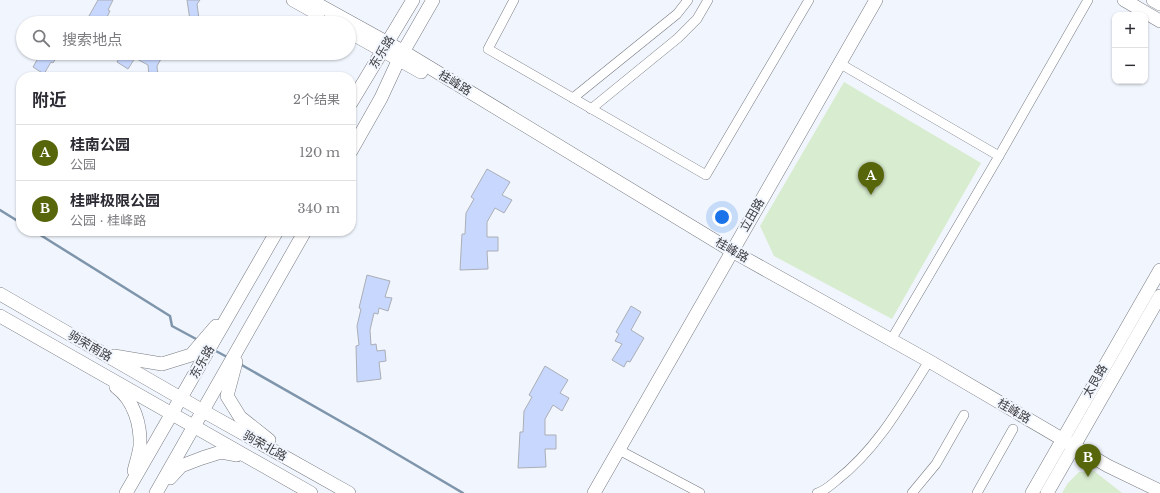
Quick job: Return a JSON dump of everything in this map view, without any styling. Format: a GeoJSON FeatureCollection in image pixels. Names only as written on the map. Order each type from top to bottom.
{"type":"FeatureCollection","features":[{"type":"Feature","properties":{"kind":"street"},"geometry":{"type":"LineString","coordinates":[[293,0],[322,16]]}},
{"type":"Feature","properties":{"kind":"street","name":"桂峰路"},"geometry":{"type":"LineString","coordinates":[[310,0],[336,16]]}},
{"type":"Feature","properties":{"kind":"street","name":"东乐路"},"geometry":{"type":"LineString","coordinates":[[356,95],[413,0]]}},
{"type":"Feature","properties":{"kind":"street","name":"东乐路"},"geometry":{"type":"LineString","coordinates":[[356,142],[382,98],[402,55],[433,0]]}},
{"type":"Feature","properties":{"kind":"street"},"geometry":{"type":"LineString","coordinates":[[514,0],[488,48],[706,175],[809,0]]}},
{"type":"Feature","properties":{"kind":"street"},"geometry":{"type":"LineString","coordinates":[[573,98],[677,14],[688,0]]}},
{"type":"Feature","properties":{"kind":"street"},"geometry":{"type":"LineString","coordinates":[[591,109],[678,38],[697,19],[708,0]]}},
{"type":"Feature","properties":{"kind":"street","name":"立田路"},"geometry":{"type":"LineString","coordinates":[[594,493],[876,0]]}},
{"type":"Feature","properties":{"kind":"street"},"geometry":{"type":"LineString","coordinates":[[891,340],[1000,156],[1088,0]]}},
{"type":"Feature","properties":{"kind":"street"},"geometry":{"type":"LineString","coordinates":[[1124,0],[1160,21]]}},
{"type":"Feature","properties":{"kind":"street"},"geometry":{"type":"LineString","coordinates":[[1153,0],[1160,4]]}},
{"type":"Feature","properties":{"kind":"street","name":"桂峰路"},"geometry":{"type":"LineString","coordinates":[[356,28],[731,252],[891,340],[927,363],[1108,469],[1159,492]]}},
{"type":"Feature","properties":{"kind":"street"},"geometry":{"type":"LineString","coordinates":[[356,35],[386,47]]}},
{"type":"Feature","properties":{"kind":"street"},"geometry":{"type":"LineString","coordinates":[[839,63],[1000,156]]}},
{"type":"Feature","properties":{"kind":"street","name":"东乐路"},"geometry":{"type":"LineString","coordinates":[[128,490],[181,398],[206,345],[240,295],[274,236]]}},
{"type":"Feature","properties":{"kind":"street","name":"东乐路"},"geometry":{"type":"LineString","coordinates":[[156,493],[235,358],[302,236]]}},
{"type":"Feature","properties":{"kind":"street"},"geometry":{"type":"LineString","coordinates":[[731,252],[927,363],[887,428],[848,471],[821,492]]}},
{"type":"Feature","properties":{"kind":"street","name":"太艮路"},"geometry":{"type":"LineString","coordinates":[[1047,493],[1067,444],[1160,270]]}},
{"type":"Feature","properties":{"kind":"street","name":"驹荣南路"},"geometry":{"type":"LineString","coordinates":[[0,294],[181,398]]}},
{"type":"Feature","properties":{"kind":"street","name":"太艮路"},"geometry":{"type":"LineString","coordinates":[[1032,493],[1067,444],[1160,296]]}},
{"type":"Feature","properties":{"kind":"street","name":"驹荣南路"},"geometry":{"type":"LineString","coordinates":[[0,316],[311,493]]}},
{"type":"Feature","properties":{"kind":"street"},"geometry":{"type":"LineString","coordinates":[[106,355],[162,364],[191,355],[206,345]]}},
{"type":"Feature","properties":{"kind":"street"},"geometry":{"type":"LineString","coordinates":[[235,358],[227,396],[240,417],[298,464]]}},
{"type":"Feature","properties":{"kind":"street"},"geometry":{"type":"LineString","coordinates":[[92,369],[125,393],[134,410],[140,429],[140,448],[128,490]]}},
{"type":"Feature","properties":{"kind":"street","name":"驹荣北路"},"geometry":{"type":"LineString","coordinates":[[181,398],[349,493]]}},
{"type":"Feature","properties":{"kind":"street"},"geometry":{"type":"LineString","coordinates":[[912,493],[936,464],[964,414]]}},
{"type":"Feature","properties":{"kind":"street"},"geometry":{"type":"LineString","coordinates":[[977,493],[1013,429]]}},
{"type":"Feature","properties":{"kind":"street"},"geometry":{"type":"LineString","coordinates":[[619,450],[700,493]]}},
{"type":"Feature","properties":{"kind":"street"},"geometry":{"type":"LineString","coordinates":[[156,493],[181,466],[202,458],[221,452],[248,458]]}},
{"type":"Feature","properties":{"kind":"green space"},"geometry":{"type":"Polygon","coordinates":[[[844,82],[981,163],[892,319],[774,256],[760,226],[844,82]]]}},
{"type":"Feature","properties":{"kind":"green space"},"geometry":{"type":"Polygon","coordinates":[[[1094,471],[1122,493],[1062,493],[1068,483],[1079,472],[1094,471]]]}},
{"type":"Feature","properties":{"kind":"building"},"geometry":{"type":"Polygon","coordinates":[[[98,0],[113,0],[108,10],[110,11],[108,16],[89,16],[98,0]]]}},
{"type":"Feature","properties":{"kind":"building"},"geometry":{"type":"Polygon","coordinates":[[[187,0],[200,0],[197,4],[199,16],[189,16],[187,0]]]}},
{"type":"Feature","properties":{"kind":"building"},"geometry":{"type":"Polygon","coordinates":[[[37,60],[55,60],[53,63],[51,62],[45,72],[41,72],[33,67],[37,60]]]}},
{"type":"Feature","properties":{"kind":"building"},"geometry":{"type":"Polygon","coordinates":[[[118,60],[134,60],[128,69],[117,62],[118,60]]]}},
{"type":"Feature","properties":{"kind":"building"},"geometry":{"type":"Polygon","coordinates":[[[139,60],[160,60],[157,66],[158,72],[149,72],[148,65],[139,60]]]}},
{"type":"Feature","properties":{"kind":"building"},"geometry":{"type":"Polygon","coordinates":[[[487,169],[510,182],[502,195],[512,200],[504,213],[495,208],[487,222],[487,237],[498,237],[498,251],[487,251],[488,269],[460,270],[462,234],[465,234],[466,213],[474,199],[471,197],[487,169]]]}},
{"type":"Feature","properties":{"kind":"building"},"geometry":{"type":"Polygon","coordinates":[[[367,275],[390,281],[385,297],[392,298],[388,311],[379,308],[378,314],[374,313],[370,330],[371,345],[376,344],[377,351],[385,350],[386,361],[379,362],[381,379],[357,382],[356,346],[359,345],[357,326],[361,309],[359,308],[367,275]]]}},
{"type":"Feature","properties":{"kind":"building"},"geometry":{"type":"Polygon","coordinates":[[[631,306],[641,312],[631,330],[644,338],[630,362],[627,361],[624,367],[612,360],[622,344],[615,341],[619,334],[616,332],[631,306]]]}},
{"type":"Feature","properties":{"kind":"building"},"geometry":{"type":"Polygon","coordinates":[[[545,366],[568,380],[560,393],[569,398],[562,411],[553,405],[545,419],[545,435],[556,435],[556,449],[545,449],[546,467],[518,468],[520,432],[523,432],[524,411],[532,397],[529,395],[545,366]]]}},
{"type":"Feature","properties":{"kind":"waterway"},"geometry":{"type":"LineString","coordinates":[[0,210],[16,220]]}},
{"type":"Feature","properties":{"kind":"waterway"},"geometry":{"type":"LineString","coordinates":[[42,236],[170,316],[172,326],[198,340]]}},
{"type":"Feature","properties":{"kind":"waterway"},"geometry":{"type":"LineString","coordinates":[[214,350],[229,358]]}},
{"type":"Feature","properties":{"kind":"waterway"},"geometry":{"type":"LineString","coordinates":[[240,364],[463,493]]}},
{"type":"Feature","properties":{"kind":"place","name":"桂南公园"},"geometry":{"type":"Point","coordinates":[871,195]}},
{"type":"Feature","properties":{"kind":"place","name":"桂畔极限公园"},"geometry":{"type":"Point","coordinates":[1088,477]}}]}
